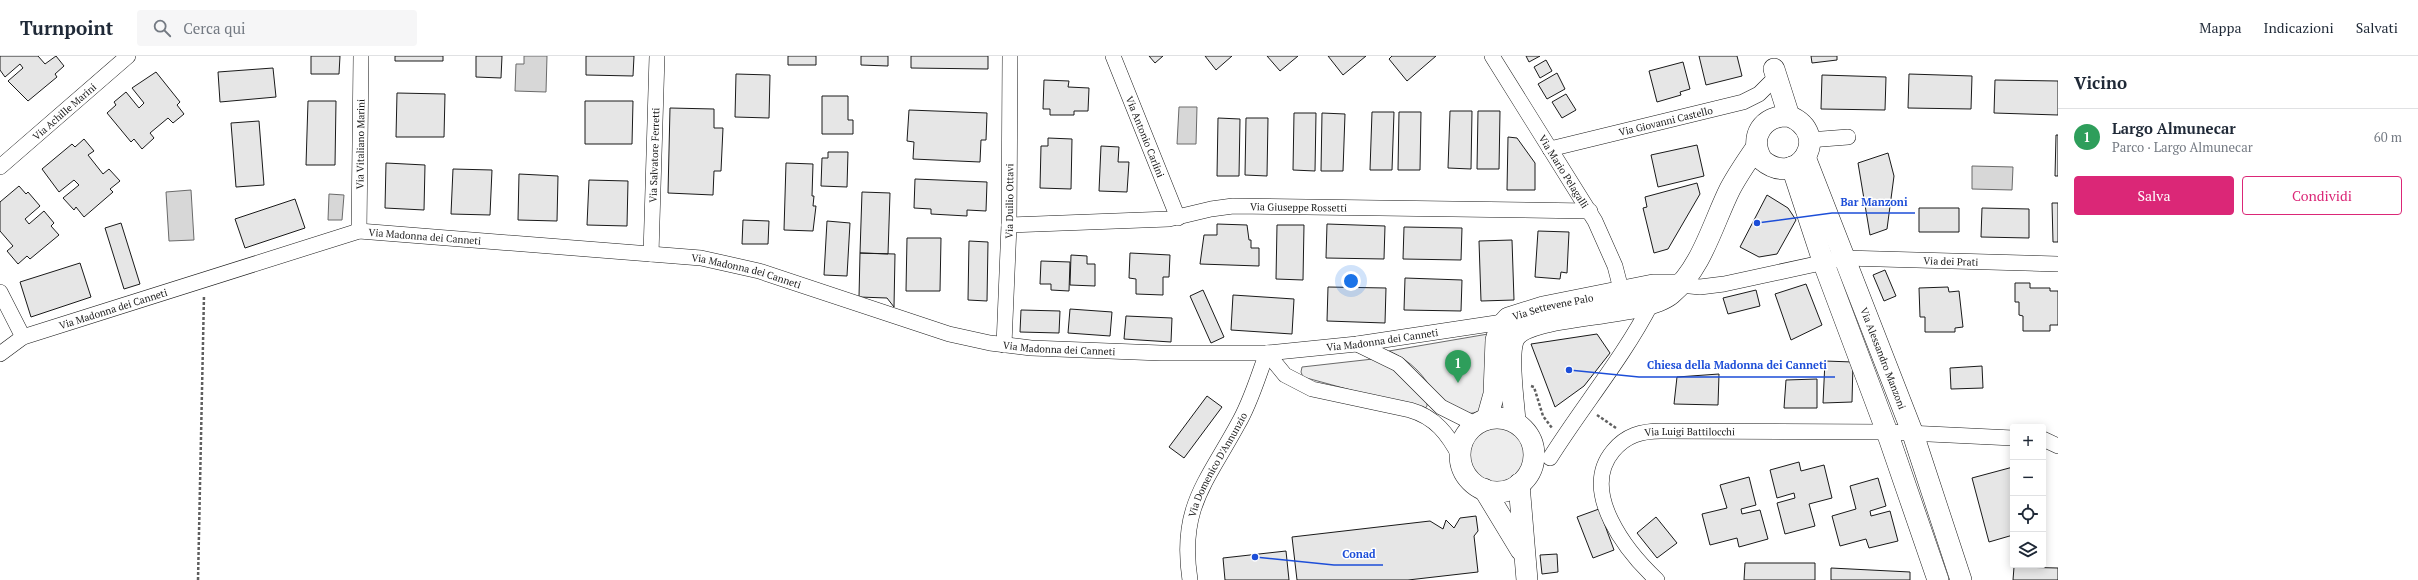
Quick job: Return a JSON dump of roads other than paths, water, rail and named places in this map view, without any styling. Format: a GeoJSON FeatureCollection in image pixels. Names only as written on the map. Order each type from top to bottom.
{"type":"FeatureCollection","features":[{"type":"Feature","properties":{"kind":"street","name":"Via Achille Marini"},"geometry":{"type":"LineString","coordinates":[[0,167],[128,56]]}},
{"type":"Feature","properties":{"kind":"street","name":"Via Vitaliano Marini"},"geometry":{"type":"LineString","coordinates":[[359,231],[361,56]]}},
{"type":"Feature","properties":{"kind":"street","name":"Via Salvatore Ferretti"},"geometry":{"type":"LineString","coordinates":[[651,254],[657,56]]}},
{"type":"Feature","properties":{"kind":"street","name":"Via Duilio Ottavi"},"geometry":{"type":"LineString","coordinates":[[1004,345],[1009,225],[1010,56]]}},
{"type":"Feature","properties":{"kind":"street","name":"Via Antonio Carlini"},"geometry":{"type":"LineString","coordinates":[[1112,56],[1178,218]]}},
{"type":"Feature","properties":{"kind":"street","name":"Via Mario Pelagalli"},"geometry":{"type":"LineString","coordinates":[[1492,56],[1590,211],[1609,249],[1622,293]]}},
{"type":"Feature","properties":{"kind":"street","name":"Via Giovanni Castello"},"geometry":{"type":"LineString","coordinates":[[1550,148],[1744,102],[1759,94],[1773,68]]}},
{"type":"Feature","properties":{"kind":"street"},"geometry":{"type":"LineString","coordinates":[[1773,68],[1779,117]]}},
{"type":"Feature","properties":{"kind":"street"},"geometry":{"type":"LineString","coordinates":[[1779,117],[1758,133],[1759,154],[1778,169],[1802,155],[1848,138]]}},
{"type":"Feature","properties":{"kind":"street"},"geometry":{"type":"LineString","coordinates":[[1779,117],[1803,125],[1802,155],[1824,264],[1887,432],[1938,580]]}},
{"type":"Feature","properties":{"kind":"street","name":"Via Settevene Palo"},"geometry":{"type":"LineString","coordinates":[[1515,422],[1513,340],[1525,327],[1651,304],[1669,295],[1680,285],[1701,252],[1736,178],[1759,154]]}},
{"type":"Feature","properties":{"kind":"street","name":"Via Alessandro Manzoni"},"geometry":{"type":"LineString","coordinates":[[1802,155],[1913,434],[1961,580]]}},
{"type":"Feature","properties":{"kind":"street","name":"Via Giuseppe Rossetti"},"geometry":{"type":"LineString","coordinates":[[1009,225],[1178,218],[1211,209],[1233,206],[1590,211]]}},
{"type":"Feature","properties":{"kind":"street","name":"Via Madonna dei Canneti"},"geometry":{"type":"LineString","coordinates":[[0,354],[23,337],[359,231],[701,258],[743,267],[949,334],[1004,345],[1049,349],[1267,353],[1357,344],[1503,322]]}},
{"type":"Feature","properties":{"kind":"street","name":"Via dei Prati"},"geometry":{"type":"LineString","coordinates":[[1680,285],[1715,285],[1824,264],[1844,258],[2058,264]]}},
{"type":"Feature","properties":{"kind":"street","name":"Via Settevene Palo"},"geometry":{"type":"LineString","coordinates":[[1481,422],[1495,390],[1496,340],[1503,322],[1516,314],[1660,284],[1680,285]]}},
{"type":"Feature","properties":{"kind":"street"},"geometry":{"type":"LineString","coordinates":[[0,292],[23,337]]}},
{"type":"Feature","properties":{"kind":"street"},"geometry":{"type":"LineString","coordinates":[[1553,453],[1584,405],[1632,339],[1651,304]]}},
{"type":"Feature","properties":{"kind":"street"},"geometry":{"type":"LineString","coordinates":[[1267,353],[1285,375],[1312,389],[1410,410],[1424,415],[1446,433],[1460,457],[1468,479],[1484,489],[1504,491],[1519,484],[1531,468],[1534,455],[1530,438],[1515,422],[1502,418],[1481,422],[1441,407],[1408,373],[1393,360],[1357,344]]}},
{"type":"Feature","properties":{"kind":"street","name":"Via Domenico D'Annunzio"},"geometry":{"type":"LineString","coordinates":[[1190,580],[1186,542],[1194,504],[1239,422],[1267,353]]}},
{"type":"Feature","properties":{"kind":"street"},"geometry":{"type":"LineString","coordinates":[[1460,457],[1464,438],[1481,422]]}},
{"type":"Feature","properties":{"kind":"street","name":"Via Luigi Battilocchi"},"geometry":{"type":"LineString","coordinates":[[1650,578],[1618,533],[1610,518],[1603,495],[1602,480],[1606,462],[1614,449],[1627,437],[1654,431],[1887,432],[2010,438]]}},
{"type":"Feature","properties":{"kind":"street"},"geometry":{"type":"LineString","coordinates":[[2046,440],[2058,446]]}},
{"type":"Feature","properties":{"kind":"street"},"geometry":{"type":"LineString","coordinates":[[1519,484],[1527,580]]}},
{"type":"Feature","properties":{"kind":"street"},"geometry":{"type":"LineString","coordinates":[[1484,489],[1525,556]]}},
{"type":"Feature","properties":{"kind":"place","name":"Bar Manzoni"},"geometry":{"type":"Point","coordinates":[1757,223]}},
{"type":"Feature","properties":{"kind":"place","name":"Chiesa della Madonna dei Canneti"},"geometry":{"type":"Point","coordinates":[1569,370]}},
{"type":"Feature","properties":{"kind":"place","name":"Largo Almunecar"},"geometry":{"type":"Point","coordinates":[1458,383]}},
{"type":"Feature","properties":{"kind":"place","name":"Conad"},"geometry":{"type":"Point","coordinates":[1255,557]}}]}
